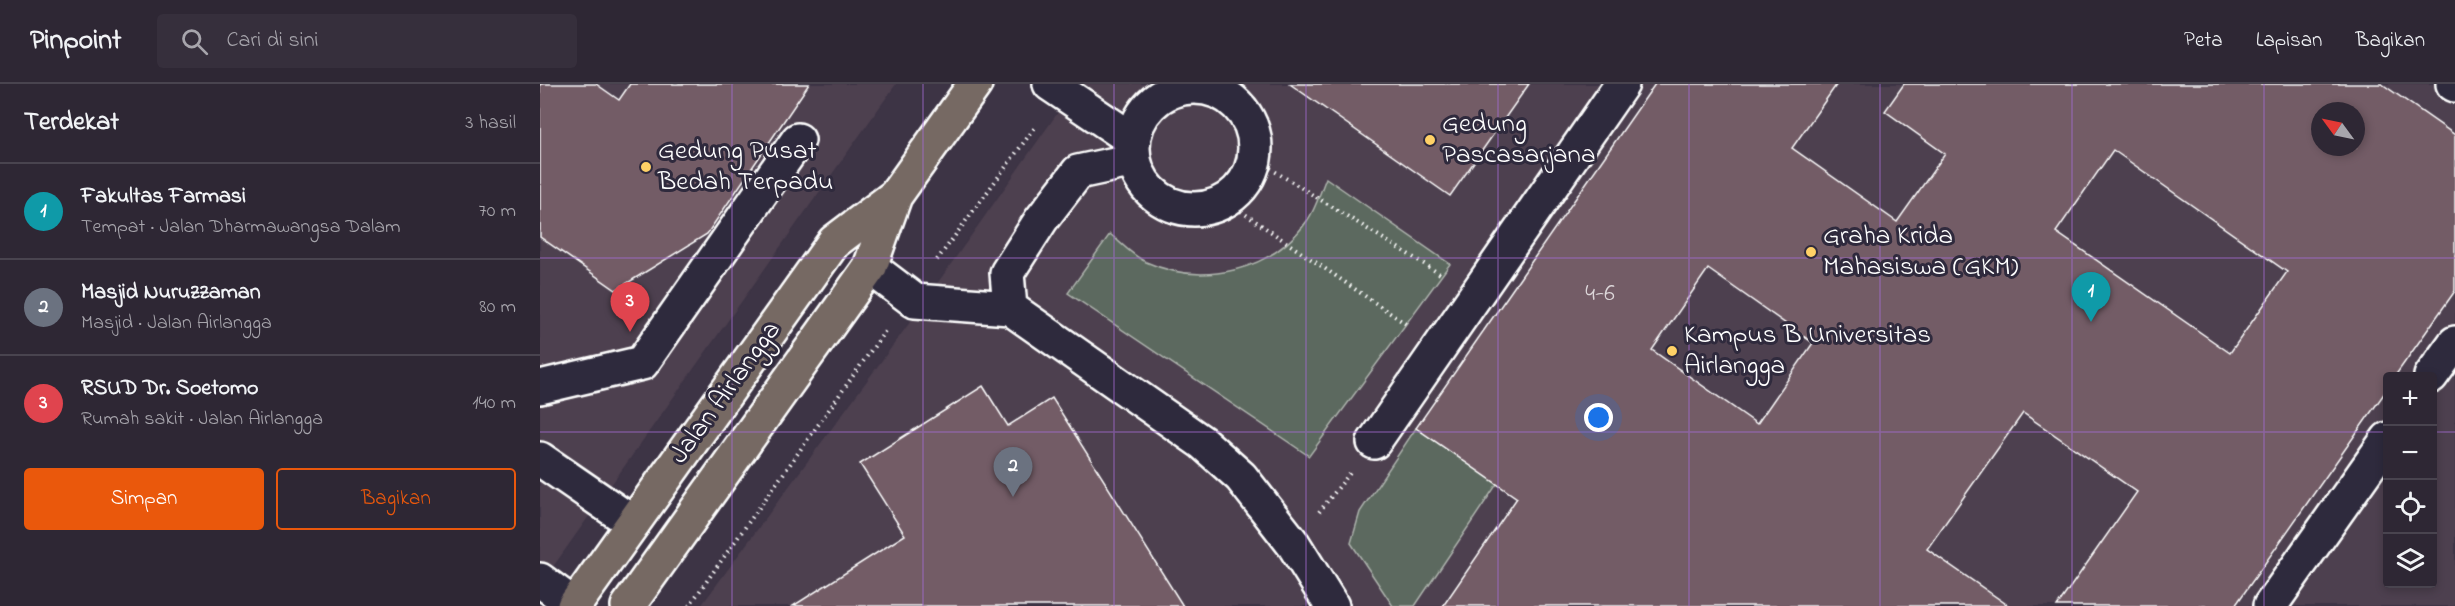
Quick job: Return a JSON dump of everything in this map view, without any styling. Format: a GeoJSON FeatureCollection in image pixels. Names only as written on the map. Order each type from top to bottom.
{"type":"FeatureCollection","features":[{"type":"Feature","properties":{"kind":"main road","name":"Jalan Airlangga"},"geometry":{"type":"LineString","coordinates":[[574,606],[834,242],[895,195],[975,84]]}},
{"type":"Feature","properties":{"kind":"main road","name":"Jalan Airlangga"},"geometry":{"type":"LineString","coordinates":[[628,606],[870,267],[895,195]]}},
{"type":"Feature","properties":{"kind":"street"},"geometry":{"type":"LineString","coordinates":[[1374,442],[1622,84]]}},
{"type":"Feature","properties":{"kind":"street"},"geometry":{"type":"LineString","coordinates":[[1056,88],[1134,150]]}},
{"type":"Feature","properties":{"kind":"street"},"geometry":{"type":"LineString","coordinates":[[1168,88],[1213,89],[1229,97],[1242,109],[1251,124],[1255,141],[1255,159],[1250,176],[1226,201],[1207,209],[1188,210],[1168,205],[1152,194],[1140,179],[1134,150],[1138,123],[1148,108],[1168,88]]}},
{"type":"Feature","properties":{"kind":"street"},"geometry":{"type":"LineString","coordinates":[[540,387],[642,363],[798,140]]}},
{"type":"Feature","properties":{"kind":"street"},"geometry":{"type":"LineString","coordinates":[[1010,308],[1007,273],[1041,220],[1078,172],[1134,150]]}},
{"type":"Feature","properties":{"kind":"street"},"geometry":{"type":"LineString","coordinates":[[870,267],[915,301],[1010,308],[1203,443],[1241,477],[1294,545],[1332,606]]}},
{"type":"Feature","properties":{"kind":"street"},"geometry":{"type":"LineString","coordinates":[[2434,372],[2455,343]]}},
{"type":"Feature","properties":{"kind":"street"},"geometry":{"type":"LineString","coordinates":[[2270,606],[2383,446]]}},
{"type":"Feature","properties":{"kind":"street"},"geometry":{"type":"LineString","coordinates":[[540,459],[633,524]]}},
{"type":"Feature","properties":{"kind":"street"},"geometry":{"type":"LineString","coordinates":[[540,580],[574,606]]}},
{"type":"Feature","properties":{"kind":"path"},"geometry":{"type":"LineString","coordinates":[[689,606],[1056,88]]}},
{"type":"Feature","properties":{"kind":"path"},"geometry":{"type":"LineString","coordinates":[[1255,159],[1475,296]]}},
{"type":"Feature","properties":{"kind":"path"},"geometry":{"type":"LineString","coordinates":[[1226,201],[1440,347]]}},
{"type":"Feature","properties":{"kind":"path"},"geometry":{"type":"LineString","coordinates":[[1294,545],[1374,442]]}},
{"type":"Feature","properties":{"kind":"shaded area"},"geometry":{"type":"Polygon","coordinates":[[[540,84],[896,84],[540,585],[540,84]]]}},
{"type":"Feature","properties":{"kind":"shaded area","name":"Kampus B Universitas Airlangga"},"geometry":{"type":"Polygon","coordinates":[[[1078,84],[2455,84],[2455,606],[701,606],[908,325],[1078,84]]]}},
{"type":"Feature","properties":{"kind":"green space"},"geometry":{"type":"Polygon","coordinates":[[[1326,178],[1450,264],[1309,456],[1068,293],[1110,234],[1141,259],[1168,270],[1212,273],[1234,270],[1255,263],[1275,252],[1307,221],[1326,178]]]}},
{"type":"Feature","properties":{"kind":"green space"},"geometry":{"type":"Polygon","coordinates":[[[1416,428],[1497,484],[1415,606],[1393,606],[1351,543],[1360,512],[1416,428]]]}},
{"type":"Feature","properties":{"kind":"building","name":"Gedung Pusat Bedah Terpadu"},"geometry":{"type":"Polygon","coordinates":[[[540,84],[596,84],[619,100],[630,84],[809,84],[707,234],[616,290],[540,237],[540,84]]]}},
{"type":"Feature","properties":{"kind":"building","name":"Gedung Pascasarjana"},"geometry":{"type":"Polygon","coordinates":[[[1290,84],[1529,84],[1450,196],[1290,84]]]}},
{"type":"Feature","properties":{"kind":"building"},"geometry":{"type":"Polygon","coordinates":[[[1655,84],[1837,84],[1792,148],[1897,222],[1945,154],[1885,111],[1904,84],[2382,84],[2455,135],[2455,291],[2398,372],[2383,372],[2383,395],[2235,606],[2057,606],[2137,492],[2023,413],[1927,549],[2009,606],[1443,606],[1517,498],[1416,428],[1655,84]],[[2113,150],[2056,232],[2230,353],[2287,272],[2113,150]],[[1708,269],[1652,350],[1757,424],[1813,343],[1708,269]]]}},
{"type":"Feature","properties":{"kind":"building"},"geometry":{"type":"Polygon","coordinates":[[[983,386],[1008,426],[1052,398],[1183,606],[793,606],[905,535],[860,464],[983,386]]]}},
{"type":"Feature","properties":{"kind":"place","name":"Gedung Pascasarjana"},"geometry":{"type":"Point","coordinates":[1430,140]}},
{"type":"Feature","properties":{"kind":"place","name":"Gedung Pusat Bedah Terpadu"},"geometry":{"type":"Point","coordinates":[646,167]}},
{"type":"Feature","properties":{"kind":"place","name":"Graha Krida Mahasiswa (GKM)"},"geometry":{"type":"Point","coordinates":[1811,252]}},
{"type":"Feature","properties":{"kind":"place","name":"Fakultas Farmasi"},"geometry":{"type":"Point","coordinates":[2091,322]}},
{"type":"Feature","properties":{"kind":"place","name":"RSUD Dr. Soetomo"},"geometry":{"type":"Point","coordinates":[630,332]}},
{"type":"Feature","properties":{"kind":"place","name":"Kampus B Universitas Airlangga"},"geometry":{"type":"Point","coordinates":[1672,351]}},
{"type":"Feature","properties":{"kind":"place","name":"Masjid Nuruzzaman"},"geometry":{"type":"Point","coordinates":[1013,497]}}]}
